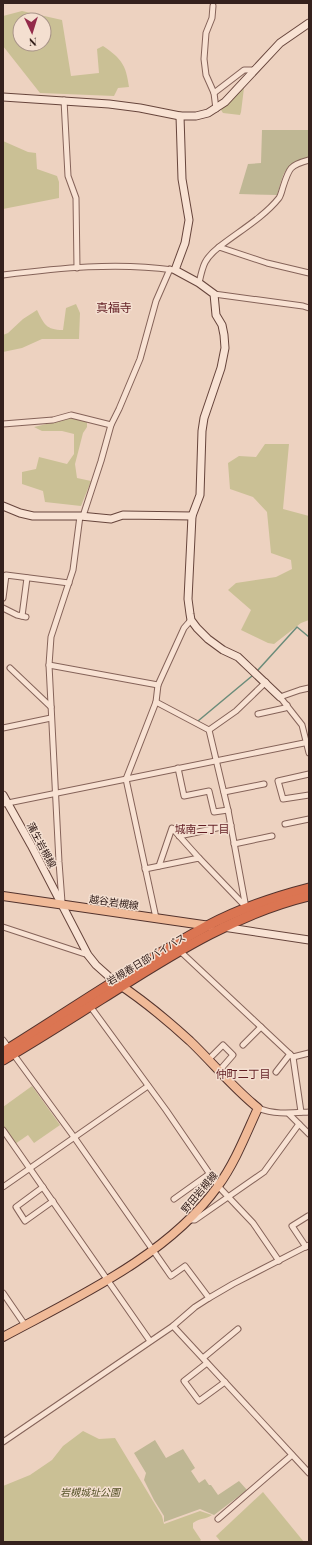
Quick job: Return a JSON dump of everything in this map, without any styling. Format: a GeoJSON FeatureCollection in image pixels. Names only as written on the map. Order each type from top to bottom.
{"type":"FeatureCollection","features":[{"type":"Feature","properties":{"kind":"highway","name":"岩槻春日部バイパス"},"geometry":{"type":"LineString","coordinates":[[3,1060],[8,1051],[119,984],[208,925],[246,908],[309,888]]}},
{"type":"Feature","properties":{"kind":"highway","name":"岩槻春日部バイパス"},"geometry":{"type":"LineString","coordinates":[[8,1051],[90,1006],[119,984],[223,927],[252,914],[309,896]]}},
{"type":"Feature","properties":{"kind":"main road","name":"越谷岩槻線"},"geometry":{"type":"LineString","coordinates":[[3,896],[223,927]]}},
{"type":"Feature","properties":{"kind":"main road"},"geometry":{"type":"LineString","coordinates":[[119,984],[158,1013],[258,1108]]}},
{"type":"Feature","properties":{"kind":"main road","name":"野田岩槻線"},"geometry":{"type":"LineString","coordinates":[[3,1337],[108,1280],[152,1250],[189,1220],[227,1173],[258,1108]]}},
{"type":"Feature","properties":{"kind":"street"},"geometry":{"type":"LineString","coordinates":[[213,6],[212,18],[206,33],[204,59],[206,74],[214,93],[216,109]]}},
{"type":"Feature","properties":{"kind":"street"},"geometry":{"type":"LineString","coordinates":[[3,97],[64,100],[140,108],[180,116],[196,116],[208,113],[225,102],[280,43],[309,23]]}},
{"type":"Feature","properties":{"kind":"street"},"geometry":{"type":"LineString","coordinates":[[214,93],[244,70],[254,70]]}},
{"type":"Feature","properties":{"kind":"street"},"geometry":{"type":"LineString","coordinates":[[64,100],[68,176],[76,198],[77,268]]}},
{"type":"Feature","properties":{"kind":"street"},"geometry":{"type":"LineString","coordinates":[[63,905],[50,707],[49,665],[51,637],[73,570],[81,516],[101,461],[111,425],[140,359],[156,301],[173,270],[185,243],[189,220],[182,179],[180,116]]}},
{"type":"Feature","properties":{"kind":"street"},"geometry":{"type":"LineString","coordinates":[[199,283],[202,265],[206,259],[242,229],[263,215],[280,197],[288,172],[291,168],[295,164],[309,160]]}},
{"type":"Feature","properties":{"kind":"street"},"geometry":{"type":"LineString","coordinates":[[219,247],[267,263],[309,273]]}},
{"type":"Feature","properties":{"kind":"street"},"geometry":{"type":"LineString","coordinates":[[3,275],[77,268],[119,266],[173,270],[199,283],[214,294],[309,308]]}},
{"type":"Feature","properties":{"kind":"street"},"geometry":{"type":"LineString","coordinates":[[214,294],[216,315],[222,326],[225,348],[221,368],[204,418],[202,431],[200,495],[192,516],[188,599],[191,620],[208,639],[223,650],[238,657],[266,682],[280,697],[302,725],[308,742],[309,753]]}},
{"type":"Feature","properties":{"kind":"street"},"geometry":{"type":"LineString","coordinates":[[3,424],[53,420],[71,415],[111,425]]}},
{"type":"Feature","properties":{"kind":"street"},"geometry":{"type":"LineString","coordinates":[[3,506],[28,515],[81,516],[111,519],[123,515],[192,516]]}},
{"type":"Feature","properties":{"kind":"street"},"geometry":{"type":"LineString","coordinates":[[3,598],[6,576],[69,583]]}},
{"type":"Feature","properties":{"kind":"street"},"geometry":{"type":"LineString","coordinates":[[3,608],[17,615],[24,616],[27,578]]}},
{"type":"Feature","properties":{"kind":"street"},"geometry":{"type":"LineString","coordinates":[[156,918],[126,779],[156,702],[158,685],[184,628],[191,620]]}},
{"type":"Feature","properties":{"kind":"street"},"geometry":{"type":"LineString","coordinates":[[49,665],[158,685]]}},
{"type":"Feature","properties":{"kind":"street"},"geometry":{"type":"LineString","coordinates":[[10,668],[50,707]]}},
{"type":"Feature","properties":{"kind":"street"},"geometry":{"type":"LineString","coordinates":[[209,730],[236,711],[266,682]]}},
{"type":"Feature","properties":{"kind":"street"},"geometry":{"type":"LineString","coordinates":[[280,697],[300,690],[309,690]]}},
{"type":"Feature","properties":{"kind":"street"},"geometry":{"type":"LineString","coordinates":[[156,702],[209,730],[228,810],[246,908]]}},
{"type":"Feature","properties":{"kind":"street"},"geometry":{"type":"LineString","coordinates":[[258,714],[285,708],[287,705]]}},
{"type":"Feature","properties":{"kind":"street"},"geometry":{"type":"LineString","coordinates":[[3,728],[51,718]]}},
{"type":"Feature","properties":{"kind":"street"},"geometry":{"type":"LineString","coordinates":[[5,803],[308,742]]}},
{"type":"Feature","properties":{"kind":"street"},"geometry":{"type":"LineString","coordinates":[[178,768],[184,796],[209,791],[214,812],[228,810]]}},
{"type":"Feature","properties":{"kind":"street"},"geometry":{"type":"LineString","coordinates":[[309,774],[278,781],[283,799],[309,795]]}},
{"type":"Feature","properties":{"kind":"street"},"geometry":{"type":"LineString","coordinates":[[224,792],[264,784]]}},
{"type":"Feature","properties":{"kind":"street","name":"蒲生岩槻線"},"geometry":{"type":"LineString","coordinates":[[3,795],[5,803],[63,905],[88,955],[96,965],[119,984]]}},
{"type":"Feature","properties":{"kind":"street"},"geometry":{"type":"LineString","coordinates":[[285,824],[309,819]]}},
{"type":"Feature","properties":{"kind":"street"},"geometry":{"type":"LineString","coordinates":[[179,836],[231,825]]}},
{"type":"Feature","properties":{"kind":"street"},"geometry":{"type":"LineString","coordinates":[[159,866],[172,828],[246,908]]}},
{"type":"Feature","properties":{"kind":"street"},"geometry":{"type":"LineString","coordinates":[[234,844],[272,836]]}},
{"type":"Feature","properties":{"kind":"street"},"geometry":{"type":"LineString","coordinates":[[145,869],[199,858]]}},
{"type":"Feature","properties":{"kind":"street"},"geometry":{"type":"LineString","coordinates":[[3,927],[88,955]]}},
{"type":"Feature","properties":{"kind":"street"},"geometry":{"type":"LineString","coordinates":[[223,927],[309,940]]}},
{"type":"Feature","properties":{"kind":"street"},"geometry":{"type":"LineString","coordinates":[[180,951],[291,1055],[301,1112]]}},
{"type":"Feature","properties":{"kind":"street"},"geometry":{"type":"LineString","coordinates":[[90,1006],[218,1186],[253,1223],[279,1261]]}},
{"type":"Feature","properties":{"kind":"street"},"geometry":{"type":"LineString","coordinates":[[243,1045],[261,1027]]}},
{"type":"Feature","properties":{"kind":"street"},"geometry":{"type":"LineString","coordinates":[[3,1040],[8,1051],[74,1138],[171,1276],[186,1266],[209,1298]]}},
{"type":"Feature","properties":{"kind":"street"},"geometry":{"type":"LineString","coordinates":[[208,1060],[223,1046],[233,1055],[219,1071]]}},
{"type":"Feature","properties":{"kind":"street"},"geometry":{"type":"LineString","coordinates":[[276,1072],[291,1055],[309,1053]]}},
{"type":"Feature","properties":{"kind":"street"},"geometry":{"type":"LineString","coordinates":[[3,1187],[148,1086]]}},
{"type":"Feature","properties":{"kind":"street"},"geometry":{"type":"LineString","coordinates":[[258,1108],[268,1112],[289,1114],[309,1112]]}},
{"type":"Feature","properties":{"kind":"street"},"geometry":{"type":"LineString","coordinates":[[289,1114],[309,1134]]}},
{"type":"Feature","properties":{"kind":"street"},"geometry":{"type":"LineString","coordinates":[[189,1220],[195,1220],[264,1172],[299,1124]]}},
{"type":"Feature","properties":{"kind":"street"},"geometry":{"type":"LineString","coordinates":[[3,1130],[150,1341]]}},
{"type":"Feature","properties":{"kind":"street"},"geometry":{"type":"LineString","coordinates":[[174,1199],[210,1174]]}},
{"type":"Feature","properties":{"kind":"street"},"geometry":{"type":"LineString","coordinates":[[43,1187],[16,1207],[25,1221],[53,1201]]}},
{"type":"Feature","properties":{"kind":"street"},"geometry":{"type":"LineString","coordinates":[[3,1442],[173,1326],[195,1307],[209,1298],[233,1284],[308,1246],[292,1226],[308,1216]]}},
{"type":"Feature","properties":{"kind":"street"},"geometry":{"type":"LineString","coordinates":[[3,1293],[25,1325]]}},
{"type":"Feature","properties":{"kind":"street"},"geometry":{"type":"LineString","coordinates":[[173,1326],[309,1473]]}},
{"type":"Feature","properties":{"kind":"street"},"geometry":{"type":"LineString","coordinates":[[225,1382],[199,1401],[184,1381],[238,1329]]}},
{"type":"Feature","properties":{"kind":"street"},"geometry":{"type":"LineString","coordinates":[[218,1519],[292,1455]]}},
{"type":"Feature","properties":{"kind":"green space"},"geometry":{"type":"Polygon","coordinates":[[[12,14],[12,52],[52,52],[52,18],[62,20],[71,76],[99,73],[97,49],[103,46],[115,55],[122,63],[129,87],[118,88],[114,96],[40,93],[3,46],[3,16],[12,14]]]}},
{"type":"Feature","properties":{"kind":"green space"},"geometry":{"type":"Polygon","coordinates":[[[244,88],[240,115],[223,113],[221,110],[244,88]]]}},
{"type":"Feature","properties":{"kind":"green space"},"geometry":{"type":"Polygon","coordinates":[[[3,141],[28,152],[36,153],[37,169],[57,176],[59,182],[59,198],[3,209],[3,141]]]}},
{"type":"Feature","properties":{"kind":"green space"},"geometry":{"type":"Polygon","coordinates":[[[76,304],[80,313],[79,339],[42,339],[22,348],[3,352],[3,335],[8,333],[23,319],[37,310],[46,325],[53,329],[63,330],[66,308],[76,304]]]}},
{"type":"Feature","properties":{"kind":"green space"},"geometry":{"type":"Polygon","coordinates":[[[72,418],[87,422],[87,427],[83,433],[75,464],[77,478],[91,481],[81,506],[45,502],[43,491],[22,484],[22,472],[36,469],[39,457],[67,464],[74,454],[74,434],[62,431],[42,431],[34,427],[72,418]]]}},
{"type":"Feature","properties":{"kind":"green space"},"geometry":{"type":"Polygon","coordinates":[[[265,444],[289,444],[283,509],[309,516],[309,620],[301,623],[274,644],[268,643],[241,630],[251,610],[228,590],[236,583],[276,577],[292,569],[291,560],[271,553],[267,512],[253,497],[230,489],[228,463],[239,456],[256,457],[265,444]]]}},
{"type":"Feature","properties":{"kind":"green space"},"geometry":{"type":"Polygon","coordinates":[[[32,1086],[60,1125],[34,1143],[28,1135],[15,1144],[3,1127],[3,1107],[32,1086]]]}},
{"type":"Feature","properties":{"kind":"green space","name":"岩槻城址公園"},"geometry":{"type":"Polygon","coordinates":[[[83,1431],[99,1439],[115,1438],[162,1516],[164,1524],[200,1511],[212,1515],[193,1523],[193,1528],[201,1540],[199,1542],[3,1542],[3,1486],[30,1475],[52,1460],[63,1446],[83,1431]]]}},
{"type":"Feature","properties":{"kind":"green space"},"geometry":{"type":"Polygon","coordinates":[[[263,1492],[304,1542],[221,1542],[216,1536],[263,1492]]]}},
{"type":"Feature","properties":{"kind":"shaded area"},"geometry":{"type":"Polygon","coordinates":[[[262,130],[309,130],[308,158],[293,164],[286,170],[277,195],[239,194],[248,164],[261,163],[262,130]]]}},
{"type":"Feature","properties":{"kind":"shaded area"},"geometry":{"type":"Polygon","coordinates":[[[155,1440],[166,1458],[183,1449],[195,1468],[191,1471],[199,1483],[205,1479],[218,1495],[239,1481],[247,1490],[214,1515],[200,1509],[164,1522],[164,1516],[144,1480],[146,1473],[134,1453],[155,1440]]]}},
{"type":"Feature","properties":{"kind":"waterway"},"geometry":{"type":"LineString","coordinates":[[258,670],[297,627],[309,637]]}},
{"type":"Feature","properties":{"kind":"waterway"},"geometry":{"type":"LineString","coordinates":[[198,721],[252,676]]}},
{"type":"Feature","properties":{"kind":"district","name":"真福寺"},"geometry":{"type":"Point","coordinates":[114,308]}},
{"type":"Feature","properties":{"kind":"district","name":"城南二丁目"},"geometry":{"type":"Point","coordinates":[202,829]}},
{"type":"Feature","properties":{"kind":"district","name":"仲町二丁目"},"geometry":{"type":"Point","coordinates":[243,1074]}}]}
